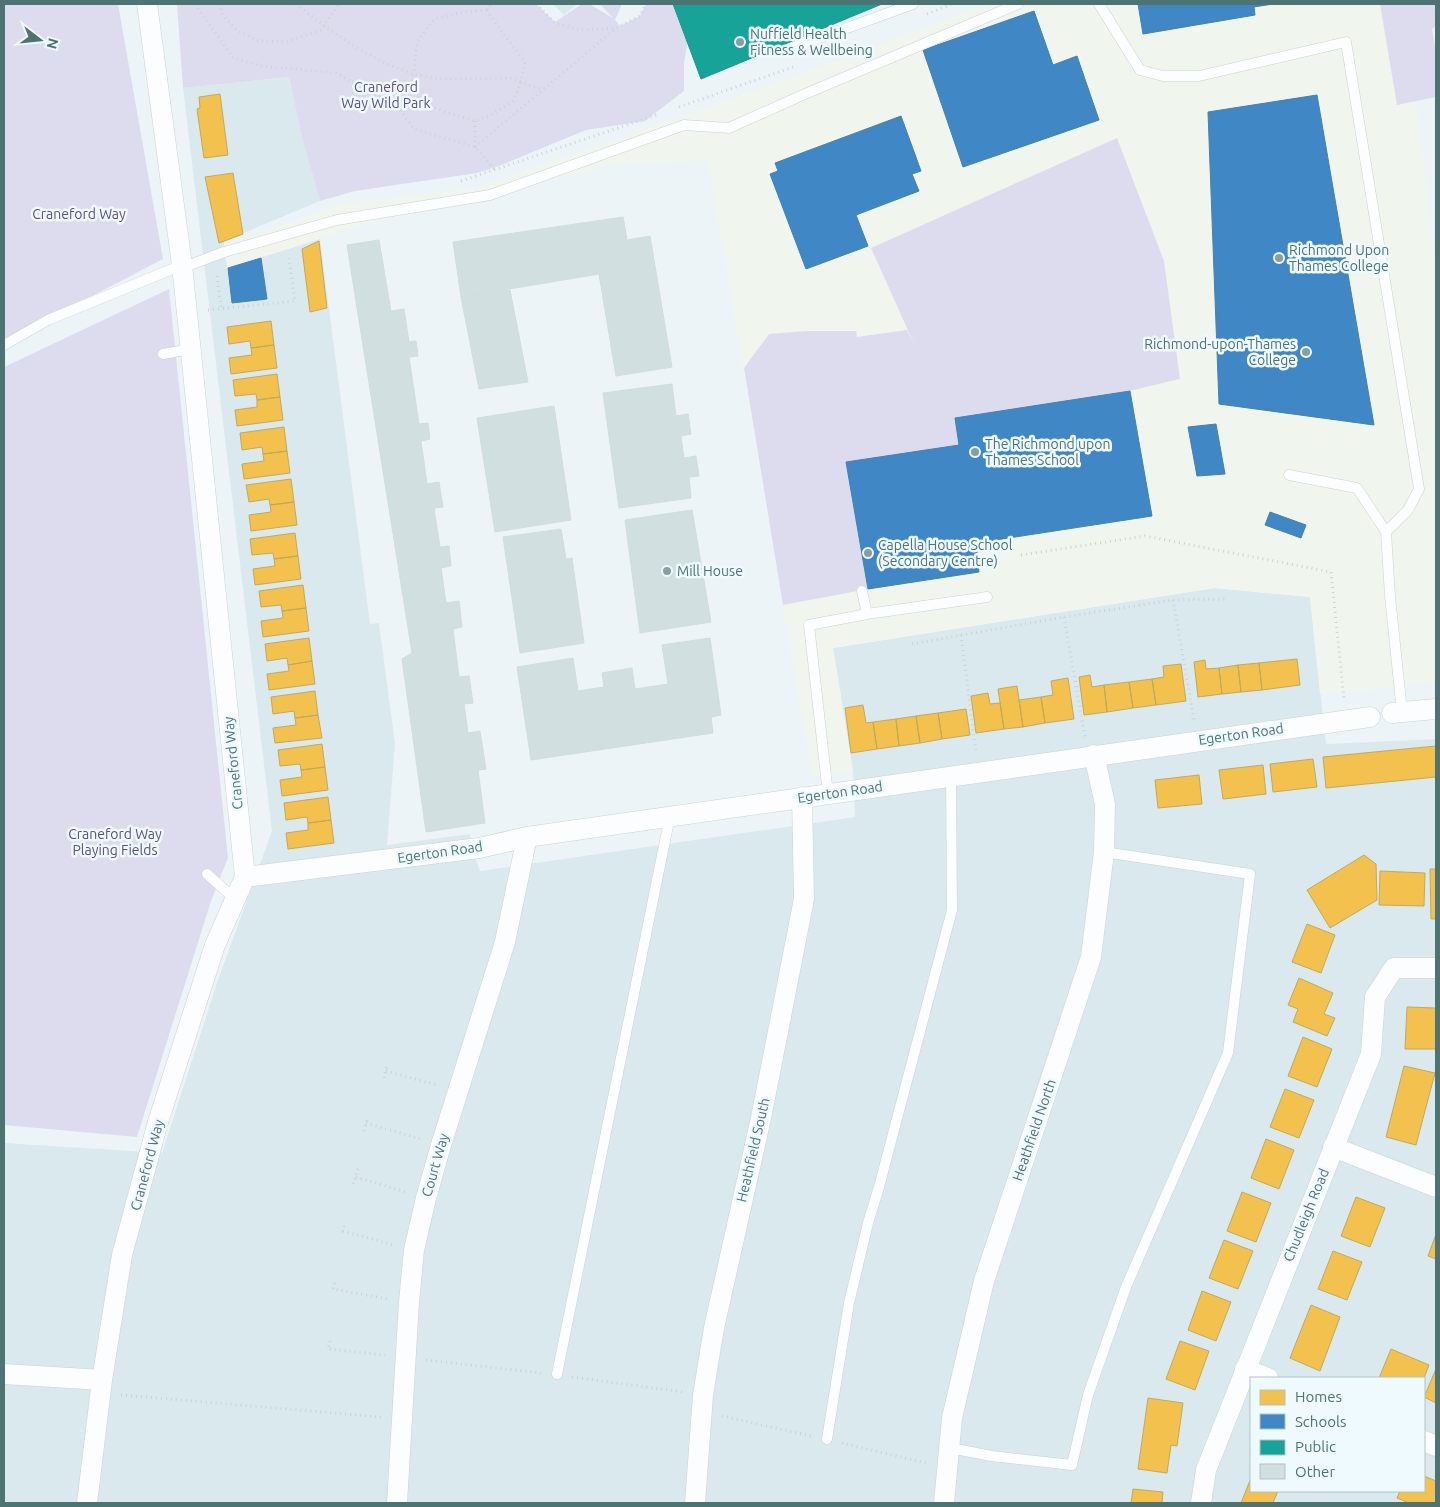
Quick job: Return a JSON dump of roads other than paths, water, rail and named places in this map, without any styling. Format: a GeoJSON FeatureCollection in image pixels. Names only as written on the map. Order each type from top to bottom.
{"type":"FeatureCollection","features":[{"type":"Feature","properties":{"kind":"street","name":"Craneford Way"},"geometry":{"type":"LineString","coordinates":[[87,1503],[122,1255],[158,1122],[215,945],[245,877],[182,266],[147,4]]}},
{"type":"Feature","properties":{"kind":"street","name":"Egerton Road"},"geometry":{"type":"LineString","coordinates":[[1397,713],[1436,709]]}},
{"type":"Feature","properties":{"kind":"street","name":"Egerton Road"},"geometry":{"type":"LineString","coordinates":[[245,877],[479,848],[527,837],[1197,740],[1370,717]]}},
{"type":"Feature","properties":{"kind":"street","name":"Heathfield North"},"geometry":{"type":"LineString","coordinates":[[944,1503],[952,1418],[984,1281],[1091,957],[1104,852],[1105,804],[1094,755]]}},
{"type":"Feature","properties":{"kind":"street","name":"Heathfield South"},"geometry":{"type":"LineString","coordinates":[[695,1503],[703,1395],[714,1328],[761,1118],[804,899],[802,797]]}},
{"type":"Feature","properties":{"kind":"street","name":"Court Way"},"geometry":{"type":"LineString","coordinates":[[397,1503],[401,1419],[414,1250],[441,1144],[504,942],[527,837]]}},
{"type":"Feature","properties":{"kind":"street","name":"Chudleigh Road"},"geometry":{"type":"LineString","coordinates":[[1201,1503],[1206,1470],[1333,1147],[1372,1054],[1375,997],[1394,968],[1436,968]]}},
{"type":"Feature","properties":{"kind":"street"},"geometry":{"type":"LineString","coordinates":[[1333,1147],[1436,1187]]}},
{"type":"Feature","properties":{"kind":"street"},"geometry":{"type":"LineString","coordinates":[[1245,1369],[1265,1377]]}},
{"type":"Feature","properties":{"kind":"street"},"geometry":{"type":"LineString","coordinates":[[4,1374],[102,1387]]}},
{"type":"Feature","properties":{"kind":"lane"},"geometry":{"type":"LineString","coordinates":[[789,49],[913,4]]}},
{"type":"Feature","properties":{"kind":"lane"},"geometry":{"type":"LineString","coordinates":[[4,345],[48,320],[182,266],[224,252],[337,220],[490,196],[684,125],[729,128],[1018,4]]}},
{"type":"Feature","properties":{"kind":"lane"},"geometry":{"type":"LineString","coordinates":[[1100,4],[1140,70],[1163,76],[1199,76],[1346,42],[1419,490],[1408,510],[1386,532]]}},
{"type":"Feature","properties":{"kind":"lane"},"geometry":{"type":"LineString","coordinates":[[163,354],[191,349]]}},
{"type":"Feature","properties":{"kind":"lane"},"geometry":{"type":"LineString","coordinates":[[1289,475],[1357,488],[1386,532],[1397,713]]}},
{"type":"Feature","properties":{"kind":"lane"},"geometry":{"type":"LineString","coordinates":[[862,591],[867,614]]}},
{"type":"Feature","properties":{"kind":"lane"},"geometry":{"type":"LineString","coordinates":[[828,794],[809,625],[867,614],[987,596]]}},
{"type":"Feature","properties":{"kind":"lane","name":"Egerton Road"},"geometry":{"type":"LineString","coordinates":[[1370,717],[1397,713]]}},
{"type":"Feature","properties":{"kind":"lane"},"geometry":{"type":"LineString","coordinates":[[827,1439],[849,1303],[868,1223],[952,910],[951,776]]}},
{"type":"Feature","properties":{"kind":"lane"},"geometry":{"type":"LineString","coordinates":[[556,1374],[670,816]]}},
{"type":"Feature","properties":{"kind":"lane"},"geometry":{"type":"LineString","coordinates":[[950,1448],[992,1456],[1072,1465],[1088,1395],[1126,1287],[1228,1053],[1250,874],[1104,852]]}},
{"type":"Feature","properties":{"kind":"lane"},"geometry":{"type":"LineString","coordinates":[[207,874],[235,899]]}},
{"type":"Feature","properties":{"kind":"place","name":"Nuffield Health Fitness & Wellbeing"},"geometry":{"type":"Point","coordinates":[740,42]}},
{"type":"Feature","properties":{"kind":"place","name":"Richmond Upon Thames College"},"geometry":{"type":"Point","coordinates":[1279,258]}},
{"type":"Feature","properties":{"kind":"place","name":"Richmond-upon-Thames College"},"geometry":{"type":"Point","coordinates":[1306,352]}},
{"type":"Feature","properties":{"kind":"place","name":"The Richmond upon Thames School"},"geometry":{"type":"Point","coordinates":[975,452]}},
{"type":"Feature","properties":{"kind":"place","name":"Capella House School (Secondary Centre)"},"geometry":{"type":"Point","coordinates":[868,553]}},
{"type":"Feature","properties":{"kind":"place","name":"Mill House"},"geometry":{"type":"Point","coordinates":[667,571]}},
{"type":"Feature","properties":{"kind":"park label","name":"Craneford Way Wild Park"},"geometry":{"type":"Point","coordinates":[386,95]}},
{"type":"Feature","properties":{"kind":"park label","name":"Craneford Way Playing Fields"},"geometry":{"type":"Point","coordinates":[115,842]}}]}
